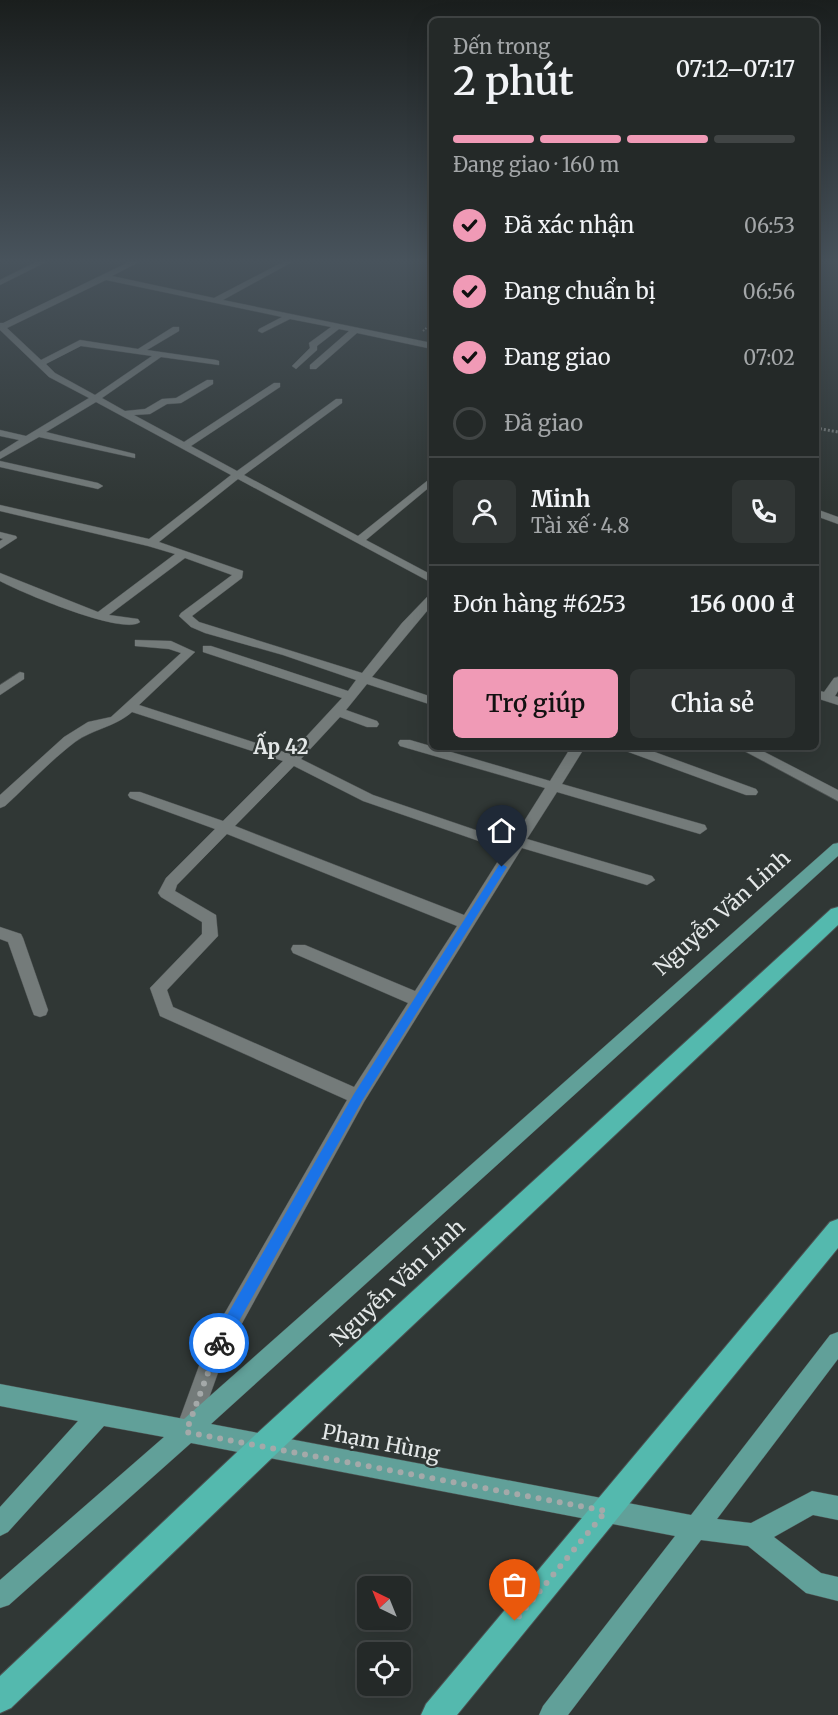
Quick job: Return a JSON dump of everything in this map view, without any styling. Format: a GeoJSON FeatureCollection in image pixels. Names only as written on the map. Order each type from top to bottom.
{"type":"FeatureCollection","features":[{"type":"Feature","properties":{"kind":"highway","name":"Nguyễn Văn Linh"},"geometry":{"type":"LineString","coordinates":[[0,1697],[262,1447],[838,914]]}},
{"type":"Feature","properties":{"kind":"highway"},"geometry":{"type":"LineString","coordinates":[[437,1715],[838,1230]]}},
{"type":"Feature","properties":{"kind":"main road","name":"Nguyễn Văn Linh"},"geometry":{"type":"LineString","coordinates":[[0,1596],[838,848]]}},
{"type":"Feature","properties":{"kind":"main road"},"geometry":{"type":"LineString","coordinates":[[552,1715],[838,1342]]}},
{"type":"Feature","properties":{"kind":"main road","name":"Phạm Hùng"},"geometry":{"type":"LineString","coordinates":[[0,1395],[262,1447],[696,1528],[753,1535]]}},
{"type":"Feature","properties":{"kind":"main road"},"geometry":{"type":"LineString","coordinates":[[0,1524],[99,1415]]}},
{"type":"Feature","properties":{"kind":"main road"},"geometry":{"type":"LineString","coordinates":[[838,1508],[812,1503],[753,1535],[815,1584],[838,1589]]}},
{"type":"Feature","properties":{"kind":"street"},"geometry":{"type":"LineString","coordinates":[[17,342],[52,375],[429,578]]}},
{"type":"Feature","properties":{"kind":"street"},"geometry":{"type":"LineString","coordinates":[[139,352],[155,342]]}},
{"type":"Feature","properties":{"kind":"street"},"geometry":{"type":"LineString","coordinates":[[296,366],[314,348],[312,345],[316,342]]}},
{"type":"Feature","properties":{"kind":"street"},"geometry":{"type":"LineString","coordinates":[[313,367],[341,342]]}},
{"type":"Feature","properties":{"kind":"street"},"geometry":{"type":"LineString","coordinates":[[413,342],[429,345]]}},
{"type":"Feature","properties":{"kind":"street"},"geometry":{"type":"LineString","coordinates":[[40,364],[80,343],[216,363]]}},
{"type":"Feature","properties":{"kind":"street"},"geometry":{"type":"LineString","coordinates":[[0,456],[96,398],[159,356]]}},
{"type":"Feature","properties":{"kind":"street"},"geometry":{"type":"LineString","coordinates":[[123,413],[147,412],[165,400],[178,401],[210,382]]}},
{"type":"Feature","properties":{"kind":"street"},"geometry":{"type":"LineString","coordinates":[[184,446],[277,385]]}},
{"type":"Feature","properties":{"kind":"street"},"geometry":{"type":"LineString","coordinates":[[151,543],[236,476],[339,401]]}},
{"type":"Feature","properties":{"kind":"street"},"geometry":{"type":"LineString","coordinates":[[0,433],[27,439]]}},
{"type":"Feature","properties":{"kind":"street"},"geometry":{"type":"LineString","coordinates":[[36,433],[132,456]]}},
{"type":"Feature","properties":{"kind":"street"},"geometry":{"type":"LineString","coordinates":[[0,464],[98,486]]}},
{"type":"Feature","properties":{"kind":"street"},"geometry":{"type":"LineString","coordinates":[[359,541],[429,483]]}},
{"type":"Feature","properties":{"kind":"street"},"geometry":{"type":"LineString","coordinates":[[0,508],[151,543],[239,573],[185,616],[189,621],[223,634],[287,651],[365,680],[429,700]]}},
{"type":"Feature","properties":{"kind":"street"},"geometry":{"type":"LineString","coordinates":[[819,513],[838,521]]}},
{"type":"Feature","properties":{"kind":"street"},"geometry":{"type":"LineString","coordinates":[[0,535],[12,538],[0,546]]}},
{"type":"Feature","properties":{"kind":"street"},"geometry":{"type":"LineString","coordinates":[[99,617],[183,553]]}},
{"type":"Feature","properties":{"kind":"street"},"geometry":{"type":"LineString","coordinates":[[0,576],[18,586],[99,617],[134,622]]}},
{"type":"Feature","properties":{"kind":"street"},"geometry":{"type":"LineString","coordinates":[[358,1097],[166,1011],[158,988],[210,936],[210,918],[166,893],[171,882],[365,680],[405,624],[429,601]]}},
{"type":"Feature","properties":{"kind":"street"},"geometry":{"type":"LineString","coordinates":[[0,803],[69,740],[93,725],[115,720],[189,652],[171,645],[139,643]]}},
{"type":"Feature","properties":{"kind":"street"},"geometry":{"type":"LineString","coordinates":[[207,649],[350,696]]}},
{"type":"Feature","properties":{"kind":"street"},"geometry":{"type":"LineString","coordinates":[[0,692],[20,676]]}},
{"type":"Feature","properties":{"kind":"street"},"geometry":{"type":"LineString","coordinates":[[827,698],[838,681]]}},
{"type":"Feature","properties":{"kind":"street"},"geometry":{"type":"LineString","coordinates":[[131,707],[291,759],[368,798],[516,845],[647,880]]}},
{"type":"Feature","properties":{"kind":"street"},"geometry":{"type":"LineString","coordinates":[[337,711],[372,724]]}},
{"type":"Feature","properties":{"kind":"street"},"geometry":{"type":"LineString","coordinates":[[405,743],[429,750]]}},
{"type":"Feature","properties":{"kind":"street"},"geometry":{"type":"LineString","coordinates":[[429,750],[700,830]]}},
{"type":"Feature","properties":{"kind":"street"},"geometry":{"type":"LineString","coordinates":[[186,1432],[214,1351],[358,1097],[576,750]]}},
{"type":"Feature","properties":{"kind":"street"},"geometry":{"type":"LineString","coordinates":[[636,750],[751,792]]}},
{"type":"Feature","properties":{"kind":"street"},"geometry":{"type":"LineString","coordinates":[[750,750],[838,796]]}},
{"type":"Feature","properties":{"kind":"street"},"geometry":{"type":"LineString","coordinates":[[135,795],[224,827],[467,923]]}},
{"type":"Feature","properties":{"kind":"street"},"geometry":{"type":"LineString","coordinates":[[0,933],[15,939],[40,1010]]}},
{"type":"Feature","properties":{"kind":"street"},"geometry":{"type":"LineString","coordinates":[[299,949],[419,1000]]}},
{"type":"Feature","properties":{"kind":"path"},"geometry":{"type":"LineString","coordinates":[[819,429],[838,432]]}},
{"type":"Feature","properties":{"kind":"way so far"},"geometry":{"type":"LineString","coordinates":[[219,1343],[214,1351],[186,1432],[606,1511],[515,1621]]}},
{"type":"Feature","properties":{"kind":"district","name":"Ấp 42"},"geometry":{"type":"Point","coordinates":[281,747]}},
{"type":"Feature","properties":{"kind":"route"},"geometry":{"type":"LineString","coordinates":[[219,1343],[358,1097],[502,867]]}}]}
